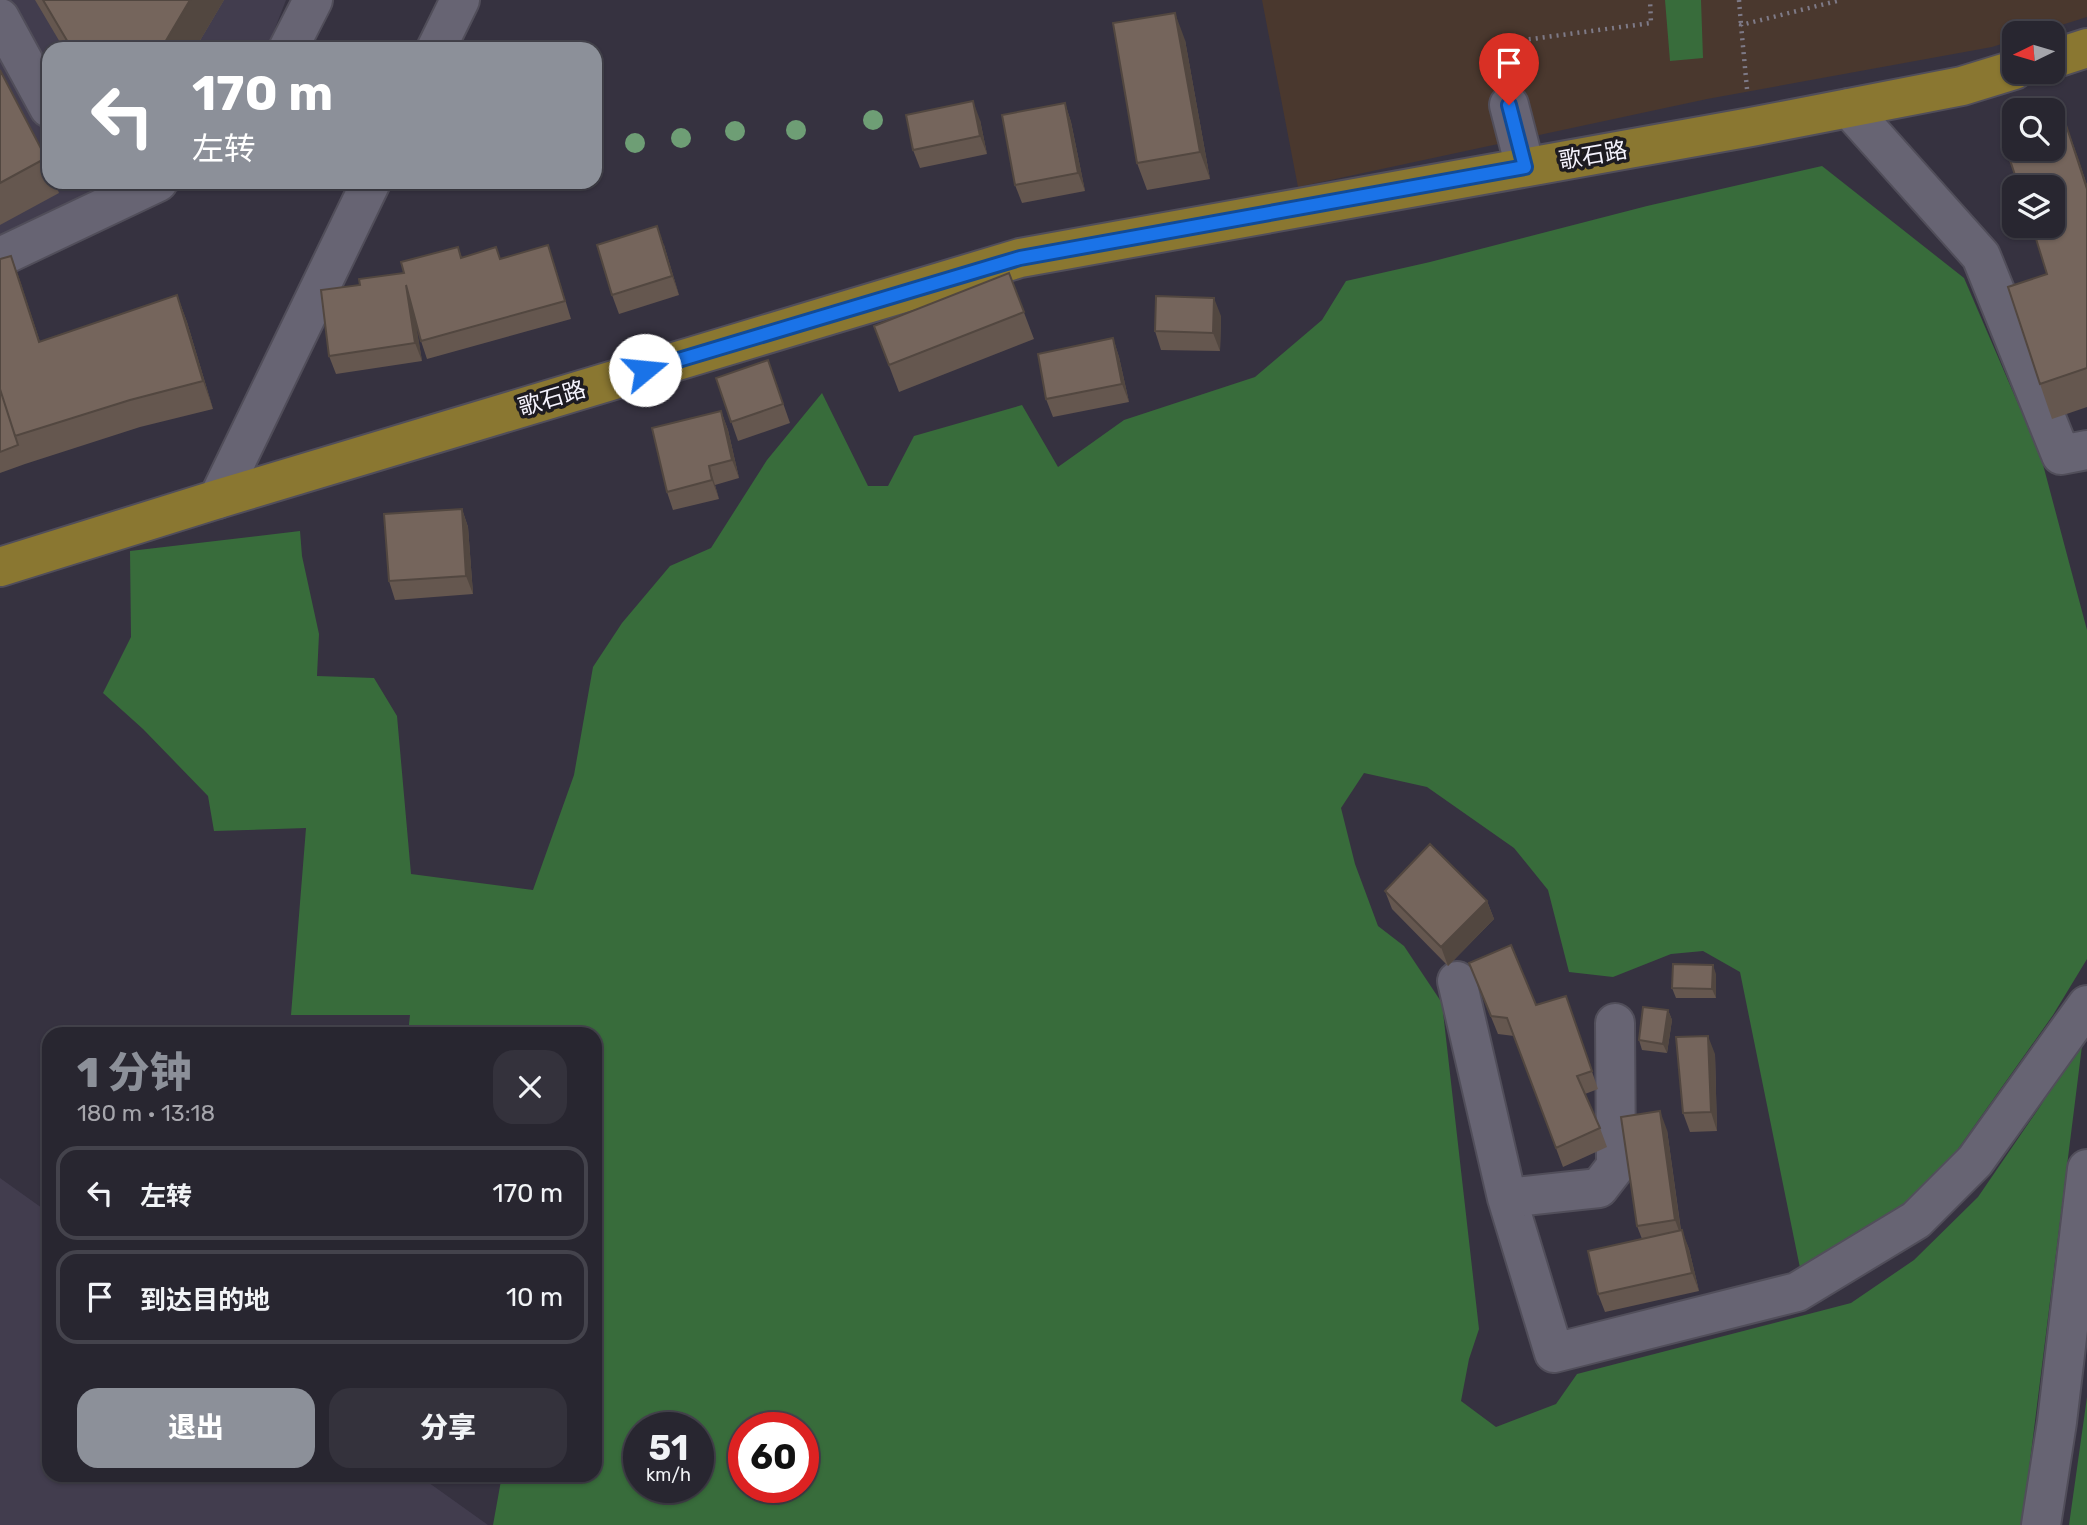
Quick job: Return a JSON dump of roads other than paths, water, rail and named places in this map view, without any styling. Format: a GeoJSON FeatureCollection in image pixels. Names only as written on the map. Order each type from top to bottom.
{"type":"FeatureCollection","features":[{"type":"Feature","properties":{"kind":"main road"},"geometry":{"type":"LineString","coordinates":[[2065,54],[2087,48]]}},
{"type":"Feature","properties":{"kind":"main road","name":"歌石路"},"geometry":{"type":"LineString","coordinates":[[0,566],[1020,258],[1751,127],[1962,86],[2002,74]]}},
{"type":"Feature","properties":{"kind":"street"},"geometry":{"type":"LineString","coordinates":[[292,42],[313,0]]}},
{"type":"Feature","properties":{"kind":"street"},"geometry":{"type":"LineString","coordinates":[[439,42],[460,0]]}},
{"type":"Feature","properties":{"kind":"street"},"geometry":{"type":"LineString","coordinates":[[0,18],[42,95]]}},
{"type":"Feature","properties":{"kind":"street"},"geometry":{"type":"LineString","coordinates":[[1509,105],[1525,167]]}},
{"type":"Feature","properties":{"kind":"street"},"geometry":{"type":"LineString","coordinates":[[1849,108],[1982,256],[2061,455],[2087,450]]}},
{"type":"Feature","properties":{"kind":"street"},"geometry":{"type":"LineString","coordinates":[[0,257],[97,195],[125,189]]}},
{"type":"Feature","properties":{"kind":"street"},"geometry":{"type":"LineString","coordinates":[[218,499],[368,189]]}},
{"type":"Feature","properties":{"kind":"street"},"geometry":{"type":"LineString","coordinates":[[1457,981],[1507,1198],[1554,1353],[1797,1292],[1916,1220],[1975,1161],[2087,1005]]}},
{"type":"Feature","properties":{"kind":"street"},"geometry":{"type":"LineString","coordinates":[[1507,1198],[1599,1188],[1616,1166],[1615,1023]]}},
{"type":"Feature","properties":{"kind":"street"},"geometry":{"type":"LineString","coordinates":[[2041,1525],[2057,1422],[2087,1169]]}}]}
